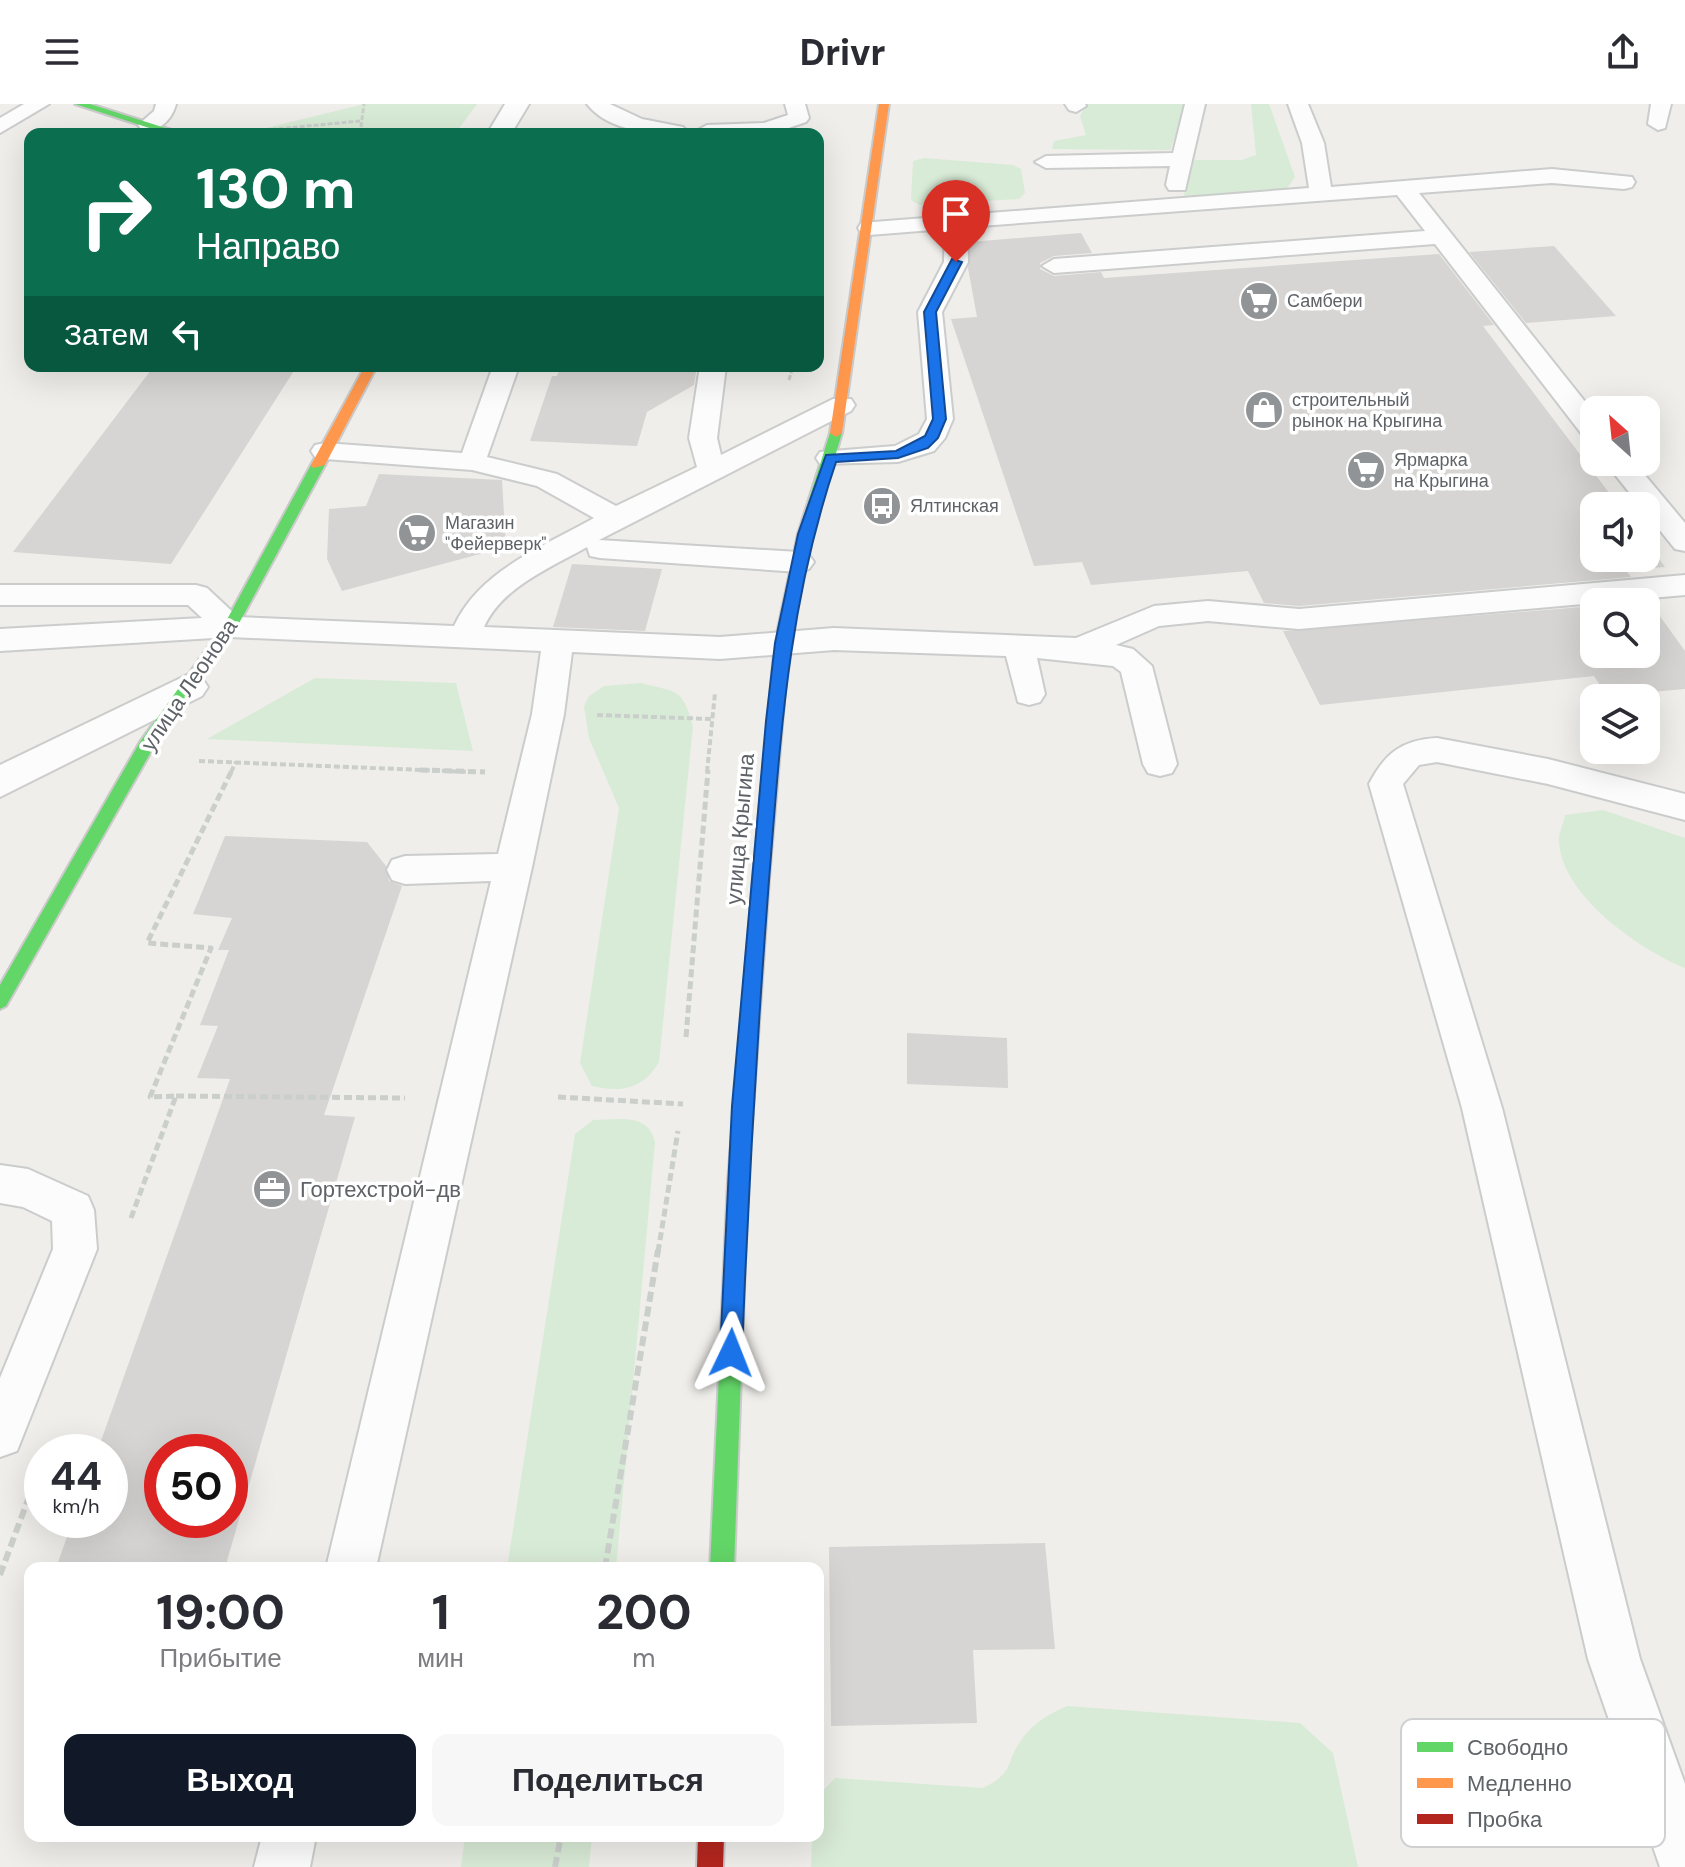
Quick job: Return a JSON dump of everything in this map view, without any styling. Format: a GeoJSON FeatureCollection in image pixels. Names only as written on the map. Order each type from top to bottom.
{"type":"FeatureCollection","features":[{"type":"Feature","properties":{"kind":"main road"},"geometry":{"type":"LineString","coordinates":[[80,104],[158,128]]}},
{"type":"Feature","properties":{"kind":"main road","name":"улица Крыгина"},"geometry":{"type":"LineString","coordinates":[[722,1562],[741,1106],[782,643],[805,534],[830,458],[842,405],[884,104]]}},
{"type":"Feature","properties":{"kind":"main road","name":"улица Леонова"},"geometry":{"type":"LineString","coordinates":[[0,1001],[146,746],[230,627],[368,372]]}},
{"type":"Feature","properties":{"kind":"main road"},"geometry":{"type":"LineString","coordinates":[[710,1867],[711,1842]]}},
{"type":"Feature","properties":{"kind":"street"},"geometry":{"type":"LineString","coordinates":[[503,128],[517,104]]}},
{"type":"Feature","properties":{"kind":"street"},"geometry":{"type":"LineString","coordinates":[[0,782],[189,687]]}},
{"type":"Feature","properties":{"kind":"lane"},"geometry":{"type":"LineString","coordinates":[[0,127],[39,104]]}},
{"type":"Feature","properties":{"kind":"lane"},"geometry":{"type":"LineString","coordinates":[[148,125],[163,114],[166,104]]}},
{"type":"Feature","properties":{"kind":"lane"},"geometry":{"type":"LineString","coordinates":[[597,104],[607,113],[648,128]]}},
{"type":"Feature","properties":{"kind":"lane"},"geometry":{"type":"LineString","coordinates":[[750,128],[778,126],[799,118],[795,104]]}},
{"type":"Feature","properties":{"kind":"lane"},"geometry":{"type":"LineString","coordinates":[[1174,208],[1180,159],[1195,104]]}},
{"type":"Feature","properties":{"kind":"lane"},"geometry":{"type":"LineString","coordinates":[[1298,104],[1313,143],[1321,195]]}},
{"type":"Feature","properties":{"kind":"lane"},"geometry":{"type":"LineString","coordinates":[[1046,162],[1180,159]]}},
{"type":"Feature","properties":{"kind":"lane"},"geometry":{"type":"LineString","coordinates":[[869,228],[1174,208],[1552,176],[1624,182]]}},
{"type":"Feature","properties":{"kind":"lane"},"geometry":{"type":"LineString","coordinates":[[1403,188],[1580,413]]}},
{"type":"Feature","properties":{"kind":"lane"},"geometry":{"type":"LineString","coordinates":[[830,458],[898,454],[924,445],[931,438],[940,419],[930,312],[956,262],[956,224]]}},
{"type":"Feature","properties":{"kind":"lane"},"geometry":{"type":"LineString","coordinates":[[1054,266],[1441,237]]}},
{"type":"Feature","properties":{"kind":"lane"},"geometry":{"type":"LineString","coordinates":[[472,462],[504,372]]}},
{"type":"Feature","properties":{"kind":"lane"},"geometry":{"type":"LineString","coordinates":[[711,469],[703,438],[712,372]]}},
{"type":"Feature","properties":{"kind":"lane"},"geometry":{"type":"LineString","coordinates":[[464,637],[478,607],[510,578],[616,518],[711,469],[771,444],[842,405]]}},
{"type":"Feature","properties":{"kind":"lane"},"geometry":{"type":"LineString","coordinates":[[325,451],[472,462],[547,480],[616,518]]}},
{"type":"Feature","properties":{"kind":"lane"},"geometry":{"type":"LineString","coordinates":[[1631,476],[1685,542]]}},
{"type":"Feature","properties":{"kind":"lane"},"geometry":{"type":"LineString","coordinates":[[600,549],[799,562]]}},
{"type":"Feature","properties":{"kind":"lane"},"geometry":{"type":"LineString","coordinates":[[1080,649],[1154,616],[1208,611],[1299,619],[1685,585]]}},
{"type":"Feature","properties":{"kind":"lane"},"geometry":{"type":"LineString","coordinates":[[0,595],[196,595],[230,627]]}},
{"type":"Feature","properties":{"kind":"lane"},"geometry":{"type":"LineString","coordinates":[[0,640],[230,627],[720,648],[834,639],[1080,649],[1122,657],[1136,666],[1160,764]]}},
{"type":"Feature","properties":{"kind":"lane"},"geometry":{"type":"LineString","coordinates":[[352,1562],[514,867],[548,714],[558,641]]}},
{"type":"Feature","properties":{"kind":"lane"},"geometry":{"type":"LineString","coordinates":[[1019,645],[1029,694]]}},
{"type":"Feature","properties":{"kind":"lane"},"geometry":{"type":"LineString","coordinates":[[1635,1719],[1614,1659],[1482,1108],[1386,784],[1396,763],[1422,750],[1496,760],[1685,807]]}},
{"type":"Feature","properties":{"kind":"lane"},"geometry":{"type":"LineString","coordinates":[[405,870],[514,867]]}},
{"type":"Feature","properties":{"kind":"lane"},"geometry":{"type":"LineString","coordinates":[[0,1184],[28,1188],[73,1210],[75,1249],[0,1434]]}},
{"type":"Feature","properties":{"kind":"lane"},"geometry":{"type":"LineString","coordinates":[[1665,1804],[1685,1861]]}},
{"type":"Feature","properties":{"kind":"lane"},"geometry":{"type":"LineString","coordinates":[[282,1867],[288,1842]]}},
{"type":"Feature","properties":{"kind":"path"},"geometry":{"type":"LineString","coordinates":[[360,128],[364,104]]}},
{"type":"Feature","properties":{"kind":"path"},"geometry":{"type":"LineString","coordinates":[[284,128],[360,121]]}},
{"type":"Feature","properties":{"kind":"path"},"geometry":{"type":"LineString","coordinates":[[686,1046],[691,943],[720,648]]}},
{"type":"Feature","properties":{"kind":"path"},"geometry":{"type":"LineString","coordinates":[[548,714],[712,719]]}},
{"type":"Feature","properties":{"kind":"path"},"geometry":{"type":"LineString","coordinates":[[191,761],[489,773]]}},
{"type":"Feature","properties":{"kind":"path"},"geometry":{"type":"LineString","coordinates":[[236,762],[147,943],[211,948],[150,1097],[418,1098]]}},
{"type":"Feature","properties":{"kind":"path"},"geometry":{"type":"LineString","coordinates":[[606,1562],[683,1090]]}},
{"type":"Feature","properties":{"kind":"path"},"geometry":{"type":"LineString","coordinates":[[127,1230],[176,1096]]}},
{"type":"Feature","properties":{"kind":"path"},"geometry":{"type":"LineString","coordinates":[[558,1097],[683,1104]]}},
{"type":"Feature","properties":{"kind":"path"},"geometry":{"type":"LineString","coordinates":[[0,1575],[24,1510]]}},
{"type":"Feature","properties":{"kind":"path"},"geometry":{"type":"LineString","coordinates":[[555,1867],[560,1842]]}},
{"type":"Feature","properties":{"kind":"green space"},"geometry":{"type":"Polygon","coordinates":[[[364,104],[477,104],[459,128],[266,128],[364,104]]]}},
{"type":"Feature","properties":{"kind":"green space"},"geometry":{"type":"Polygon","coordinates":[[[1087,104],[1188,104],[1170,150],[1052,149],[1054,141],[1086,135],[1080,116],[1087,104]]]}},
{"type":"Feature","properties":{"kind":"green space"},"geometry":{"type":"Polygon","coordinates":[[[1251,104],[1269,104],[1295,177],[1285,191],[1183,201],[1190,164],[1195,160],[1242,160],[1256,155],[1251,104]]]}},
{"type":"Feature","properties":{"kind":"green space"},"geometry":{"type":"Polygon","coordinates":[[[924,158],[1013,165],[1021,169],[1025,193],[1019,199],[919,205],[911,200],[913,161],[924,158]]]}},
{"type":"Feature","properties":{"kind":"green space"},"geometry":{"type":"Polygon","coordinates":[[[315,678],[456,683],[473,751],[207,739],[315,678]]]}},
{"type":"Feature","properties":{"kind":"green space"},"geometry":{"type":"Polygon","coordinates":[[[641,683],[677,694],[685,704],[693,726],[659,1062],[639,1083],[613,1089],[592,1086],[580,1063],[619,808],[589,738],[584,706],[589,696],[604,686],[641,683]]]}},
{"type":"Feature","properties":{"kind":"green space"},"geometry":{"type":"Polygon","coordinates":[[[1603,810],[1685,838],[1685,968],[1625,934],[1587,899],[1572,880],[1563,860],[1559,839],[1565,815],[1603,810]]]}},
{"type":"Feature","properties":{"kind":"green space"},"geometry":{"type":"Polygon","coordinates":[[[622,1119],[646,1126],[655,1142],[617,1562],[508,1562],[575,1134],[593,1120],[622,1119]]]}},
{"type":"Feature","properties":{"kind":"green space"},"geometry":{"type":"Polygon","coordinates":[[[1067,1706],[1300,1723],[1333,1753],[1358,1867],[811,1867],[812,1842],[824,1842],[824,1790],[835,1778],[983,1788],[1005,1773],[1021,1740],[1048,1716],[1067,1706]]]}},
{"type":"Feature","properties":{"kind":"green space"},"geometry":{"type":"Polygon","coordinates":[[[464,1842],[591,1842],[589,1867],[461,1867],[464,1842]]]}},
{"type":"Feature","properties":{"kind":"building","name":"строительный рынок на Крыгина"},"geometry":{"type":"Polygon","coordinates":[[[1081,233],[1092,253],[1054,256],[1040,263],[1040,269],[1054,276],[1101,272],[1104,278],[1439,254],[1494,325],[1483,326],[1580,454],[1580,476],[1596,476],[1608,492],[1580,492],[1580,572],[1627,572],[1631,577],[1299,606],[1264,603],[1248,571],[1091,585],[1082,562],[1034,566],[951,319],[977,317],[968,268],[970,242],[1081,233]]]}},
{"type":"Feature","properties":{"kind":"building"},"geometry":{"type":"Polygon","coordinates":[[[1554,246],[1616,316],[1526,323],[1469,252],[1554,246]]]}},
{"type":"Feature","properties":{"kind":"building"},"geometry":{"type":"Polygon","coordinates":[[[149,372],[293,372],[171,564],[13,552],[149,372]]]}},
{"type":"Feature","properties":{"kind":"building"},"geometry":{"type":"Polygon","coordinates":[[[559,372],[696,372],[694,385],[647,412],[637,446],[530,441],[552,376],[557,376],[559,372]]]}},
{"type":"Feature","properties":{"kind":"building","name":"Магазин \"Фейерверк\""},"geometry":{"type":"Polygon","coordinates":[[[379,474],[502,480],[506,547],[342,591],[327,559],[329,509],[366,506],[379,474]]]}},
{"type":"Feature","properties":{"kind":"building"},"geometry":{"type":"Polygon","coordinates":[[[572,564],[662,569],[645,631],[553,627],[572,564]]]}},
{"type":"Feature","properties":{"kind":"building"},"geometry":{"type":"Polygon","coordinates":[[[1580,607],[1580,668],[1660,668],[1660,616],[1685,651],[1685,689],[1660,691],[1660,684],[1599,684],[1594,676],[1320,705],[1283,631],[1580,607]]]}},
{"type":"Feature","properties":{"kind":"building"},"geometry":{"type":"Polygon","coordinates":[[[225,836],[367,842],[386,866],[389,881],[402,886],[324,1115],[355,1117],[248,1488],[248,1434],[144,1434],[144,1538],[234,1538],[227,1562],[58,1562],[67,1538],[128,1538],[128,1434],[103,1434],[230,1079],[197,1078],[218,1026],[200,1025],[229,950],[218,950],[232,918],[193,914],[225,836]]]}},
{"type":"Feature","properties":{"kind":"building"},"geometry":{"type":"Polygon","coordinates":[[[907,1033],[1007,1038],[1008,1088],[907,1084],[907,1033]]]}},
{"type":"Feature","properties":{"kind":"building"},"geometry":{"type":"Polygon","coordinates":[[[1045,1543],[1055,1649],[973,1650],[977,1723],[831,1726],[829,1547],[1045,1543]]]}},
{"type":"Feature","properties":{"kind":"traffic: fast"},"geometry":{"type":"LineString","coordinates":[[80,104],[159,128]]}},
{"type":"Feature","properties":{"kind":"traffic: fast"},"geometry":{"type":"LineString","coordinates":[[761,878],[782,643],[805,534],[836,433]]}},
{"type":"Feature","properties":{"kind":"traffic: fast"},"geometry":{"type":"LineString","coordinates":[[0,1001],[146,746],[230,627],[318,465]]}},
{"type":"Feature","properties":{"kind":"traffic: fast"},"geometry":{"type":"LineString","coordinates":[[722,1562],[738,1181]]}},
{"type":"Feature","properties":{"kind":"traffic: slow"},"geometry":{"type":"LineString","coordinates":[[836,433],[884,104]]}},
{"type":"Feature","properties":{"kind":"traffic: slow"},"geometry":{"type":"LineString","coordinates":[[318,465],[368,372]]}},
{"type":"Feature","properties":{"kind":"traffic: slow"},"geometry":{"type":"LineString","coordinates":[[738,1181],[761,878]]}},
{"type":"Feature","properties":{"kind":"traffic: jam"},"geometry":{"type":"LineString","coordinates":[[710,1867],[711,1842]]}},
{"type":"Feature","properties":{"kind":"place","name":"Самбери"},"geometry":{"type":"Point","coordinates":[1259,301]}},
{"type":"Feature","properties":{"kind":"place","name":"строительный рынок на Крыгина"},"geometry":{"type":"Point","coordinates":[1264,410]}},
{"type":"Feature","properties":{"kind":"place","name":"Ярмарка на Крыгина"},"geometry":{"type":"Point","coordinates":[1366,470]}},
{"type":"Feature","properties":{"kind":"place","name":"Ялтинская"},"geometry":{"type":"Point","coordinates":[882,506]}},
{"type":"Feature","properties":{"kind":"place","name":"Магазин \"Фейерверк\""},"geometry":{"type":"Point","coordinates":[417,533]}},
{"type":"Feature","properties":{"kind":"place","name":"Гортехстрой-дв"},"geometry":{"type":"Point","coordinates":[272,1189]}},
{"type":"Feature","properties":{"kind":"route"},"geometry":{"type":"LineString","coordinates":[[731,1353],[741,1106],[782,643],[805,534],[830,458],[898,454],[924,445],[940,419],[930,312],[956,262]]}}]}
